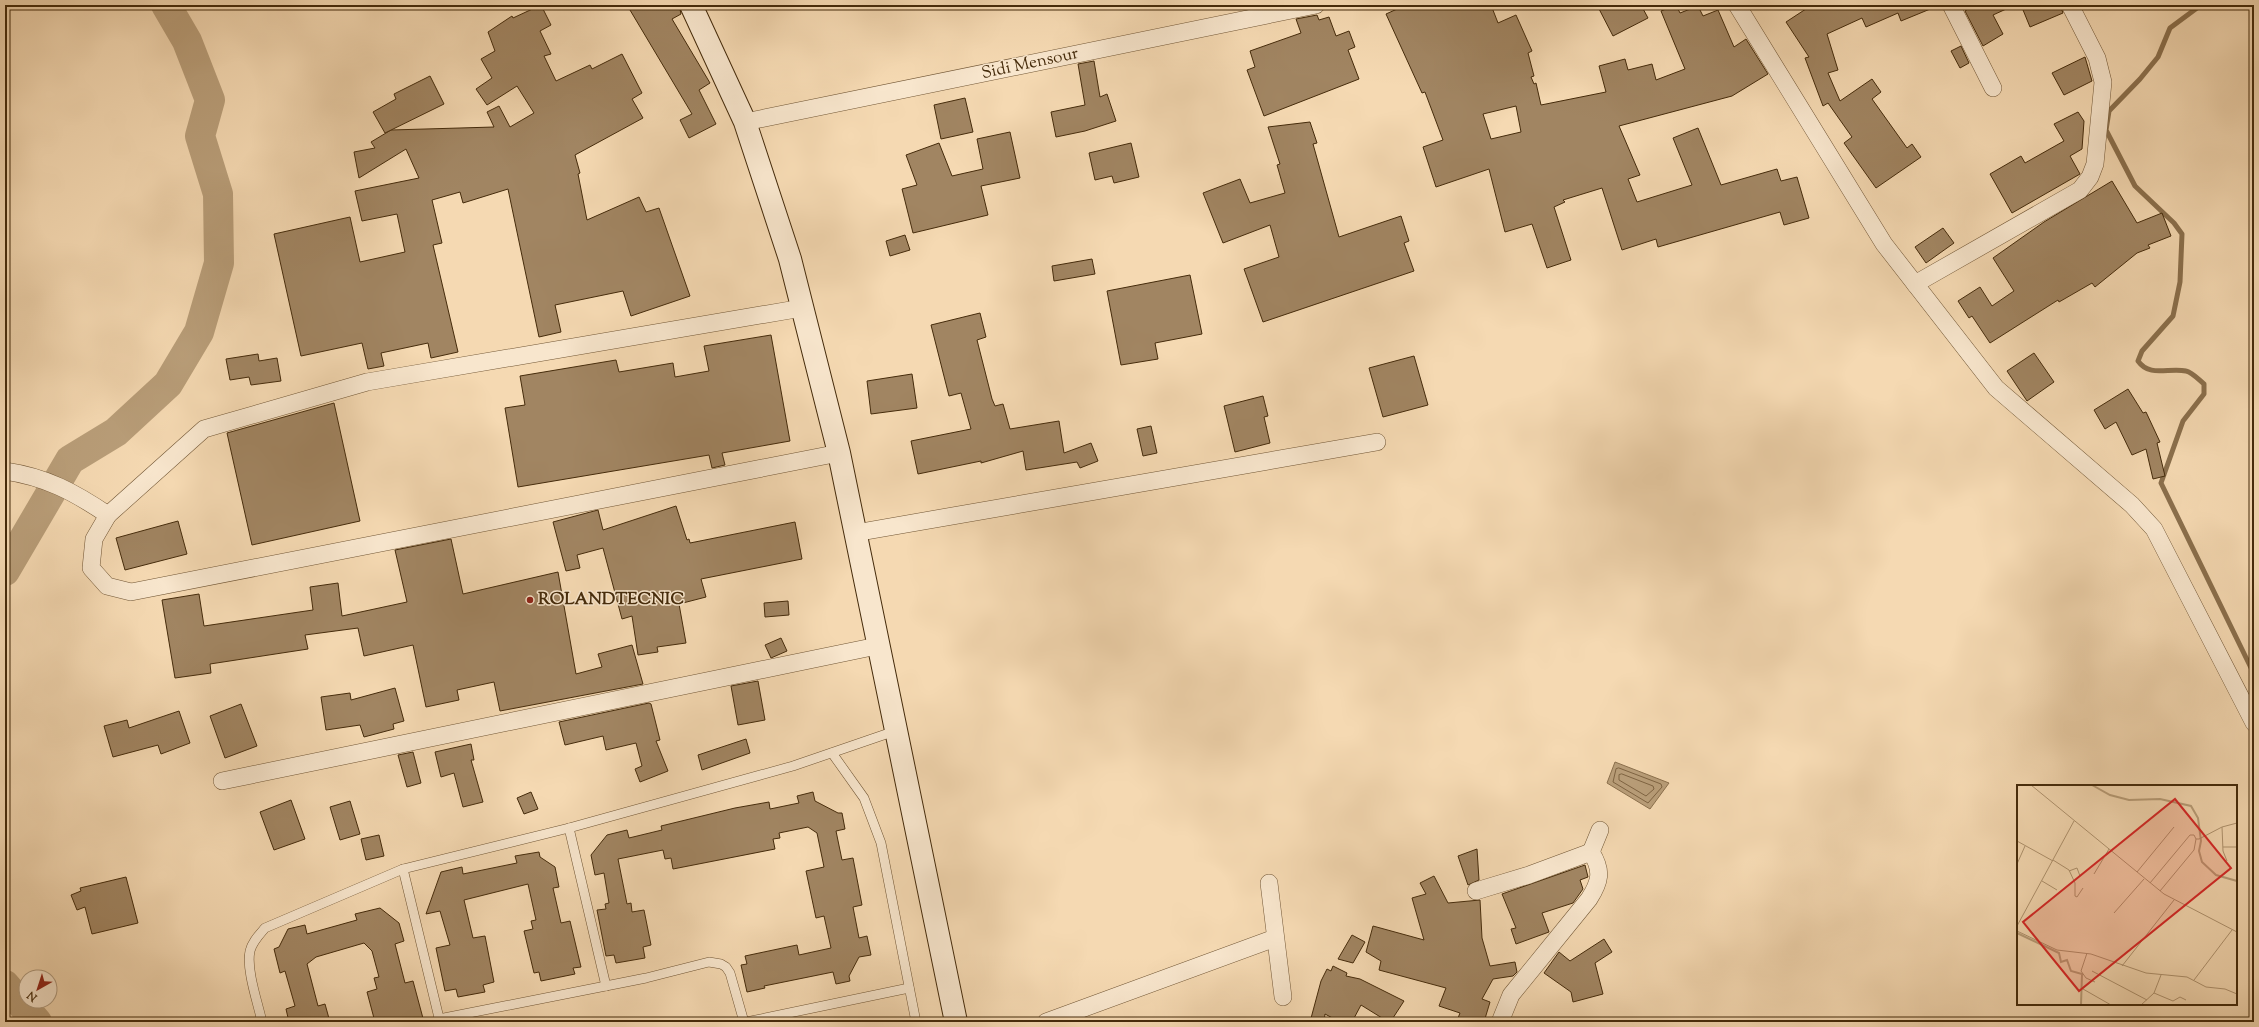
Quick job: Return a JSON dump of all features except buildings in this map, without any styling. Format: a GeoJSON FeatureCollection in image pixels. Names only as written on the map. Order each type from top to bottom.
{"type":"FeatureCollection","features":[{"type":"Feature","properties":{"kind":"main road"},"geometry":{"type":"LineString","coordinates":[[691,5],[745,122],[790,259],[839,453],[956,1022]]}},
{"type":"Feature","properties":{"kind":"street","name":"Sidi Mensour"},"geometry":{"type":"LineString","coordinates":[[745,122],[1316,5]]}},
{"type":"Feature","properties":{"kind":"street"},"geometry":{"type":"LineString","coordinates":[[1737,5],[1884,244],[1996,388],[2132,505],[2154,529],[2254,722]]}},
{"type":"Feature","properties":{"kind":"street"},"geometry":{"type":"LineString","coordinates":[[1951,5],[1992,88]]}},
{"type":"Feature","properties":{"kind":"street"},"geometry":{"type":"LineString","coordinates":[[1915,284],[2076,192],[2090,177],[2095,164],[2103,82],[2097,58],[2070,5]]}},
{"type":"Feature","properties":{"kind":"street"},"geometry":{"type":"LineString","coordinates":[[802,308],[367,382],[204,429],[108,515],[94,539],[91,568],[107,586],[131,592],[839,453]]}},
{"type":"Feature","properties":{"kind":"street"},"geometry":{"type":"LineString","coordinates":[[855,533],[1377,442]]}},
{"type":"Feature","properties":{"kind":"street"},"geometry":{"type":"LineString","coordinates":[[5,471],[30,475],[79,495],[108,515]]}},
{"type":"Feature","properties":{"kind":"street"},"geometry":{"type":"LineString","coordinates":[[222,781],[878,646]]}},
{"type":"Feature","properties":{"kind":"street"},"geometry":{"type":"LineString","coordinates":[[1500,1022],[1511,995],[1589,899],[1597,886],[1600,876],[1592,852],[1600,830]]}},
{"type":"Feature","properties":{"kind":"street"},"geometry":{"type":"LineString","coordinates":[[1476,891],[1529,875],[1592,852]]}},
{"type":"Feature","properties":{"kind":"street"},"geometry":{"type":"LineString","coordinates":[[1269,883],[1283,997]]}},
{"type":"Feature","properties":{"kind":"street"},"geometry":{"type":"LineString","coordinates":[[1046,1022],[1275,938]]}},
{"type":"Feature","properties":{"kind":"lane"},"geometry":{"type":"LineString","coordinates":[[262,1022],[249,963],[250,951],[253,943],[265,928],[403,869],[569,828],[794,766],[895,731]]}},
{"type":"Feature","properties":{"kind":"lane"},"geometry":{"type":"LineString","coordinates":[[832,753],[864,798],[880,843],[916,1022]]}},
{"type":"Feature","properties":{"kind":"lane"},"geometry":{"type":"LineString","coordinates":[[569,828],[606,986]]}},
{"type":"Feature","properties":{"kind":"lane"},"geometry":{"type":"LineString","coordinates":[[403,869],[439,1020],[715,962],[726,967],[730,973],[745,1022],[909,988]]}},
{"type":"Feature","properties":{"kind":"water"},"geometry":{"type":"Polygon","coordinates":[[[1615,762],[1669,783],[1650,809],[1607,783],[1615,762]]]}},
{"type":"Feature","properties":{"kind":"waterway"},"geometry":{"type":"LineString","coordinates":[[5,571],[70,460],[116,432],[168,384],[199,332],[219,263],[218,194],[200,136],[210,100],[187,41],[166,5]]}},
{"type":"Feature","properties":{"kind":"waterway"},"geometry":{"type":"LineString","coordinates":[[2201,5],[2170,28],[2158,57],[2140,79],[2109,111],[2106,130],[2135,186],[2174,223],[2182,234],[2180,282],[2173,316],[2142,351],[2138,361],[2143,366],[2154,371],[2180,370],[2188,372],[2193,374],[2204,384],[2204,394],[2183,421],[2161,483],[2254,674]]}},
{"type":"Feature","properties":{"kind":"waterway"},"geometry":{"type":"LineString","coordinates":[[5,985],[37,1022]]}},
{"type":"Feature","properties":{"kind":"place","name":"ROLANDTECNIC"},"geometry":{"type":"Point","coordinates":[530,600]}}]}
